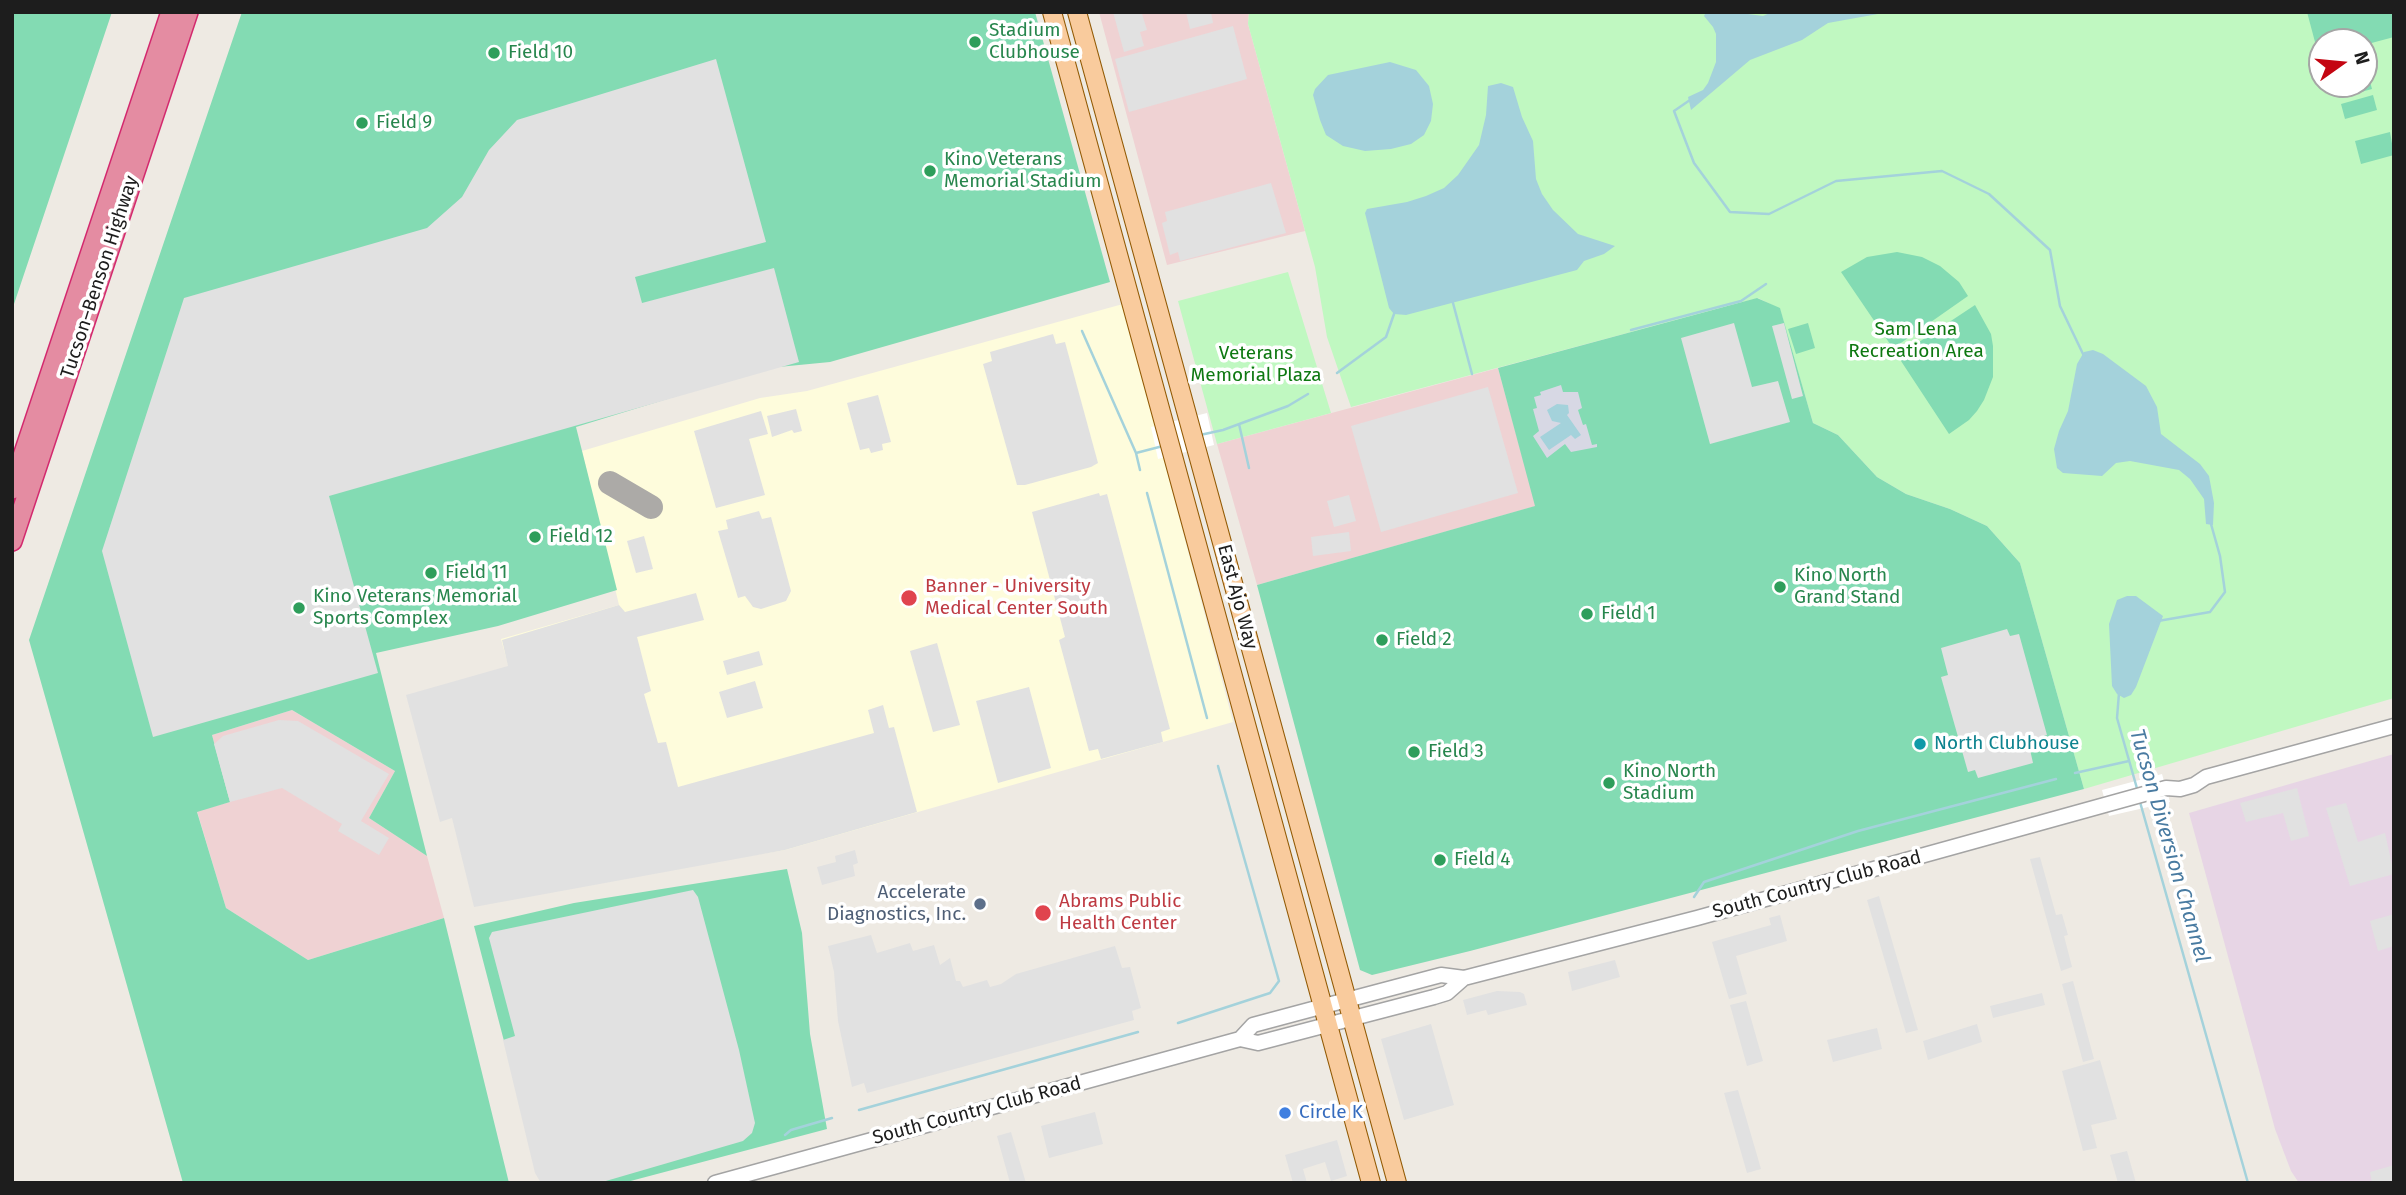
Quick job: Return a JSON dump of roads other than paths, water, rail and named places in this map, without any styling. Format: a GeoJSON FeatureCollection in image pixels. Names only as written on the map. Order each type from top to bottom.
{"type":"FeatureCollection","features":[{"type":"Feature","properties":{"kind":"highway","name":"Tucson–Benson Highway"},"geometry":{"type":"LineString","coordinates":[[12,489],[171,12]]}},
{"type":"Feature","properties":{"kind":"highway","name":"Tucson–Benson Highway"},"geometry":{"type":"LineString","coordinates":[[12,541],[188,12]]}},
{"type":"Feature","properties":{"kind":"main road","name":"East Ajo Way"},"geometry":{"type":"LineString","coordinates":[[1052,12],[1325,1006],[1371,1183]]}},
{"type":"Feature","properties":{"kind":"main road","name":"East Ajo Way"},"geometry":{"type":"LineString","coordinates":[[1077,12],[1397,1183]]}},
{"type":"Feature","properties":{"kind":"street","name":"South Country Club Road"},"geometry":{"type":"LineString","coordinates":[[1240,1039],[1253,1025],[1441,975],[1464,978],[1697,918],[2167,788],[2179,779],[2196,775],[2206,777],[2394,726]]}},
{"type":"Feature","properties":{"kind":"street","name":"South Country Club Road"},"geometry":{"type":"LineString","coordinates":[[715,1183],[1240,1039],[1258,1044],[1353,1019],[1447,993],[1464,978]]}},
{"type":"Feature","properties":{"kind":"water"},"geometry":{"type":"Polygon","coordinates":[[[1706,12],[1763,16],[1772,12],[1889,12],[1828,23],[1802,40],[1750,60],[1691,110],[1688,97],[1703,90],[1716,62],[1716,34],[1704,16],[1706,12]]]}},
{"type":"Feature","properties":{"kind":"water"},"geometry":{"type":"Polygon","coordinates":[[[1390,62],[1416,70],[1429,86],[1433,104],[1431,121],[1424,135],[1411,144],[1365,151],[1343,146],[1326,135],[1313,95],[1315,89],[1328,75],[1390,62]]]}},
{"type":"Feature","properties":{"kind":"water"},"geometry":{"type":"Polygon","coordinates":[[[1501,83],[1513,87],[1533,141],[1536,179],[1553,210],[1578,234],[1615,246],[1604,254],[1584,261],[1577,270],[1406,315],[1394,314],[1389,308],[1365,213],[1367,209],[1426,196],[1444,188],[1458,175],[1479,145],[1486,115],[1488,86],[1501,83]]]}},
{"type":"Feature","properties":{"kind":"water"},"geometry":{"type":"Polygon","coordinates":[[[2093,350],[2103,354],[2146,386],[2157,407],[2161,434],[2200,464],[2209,476],[2214,503],[2213,525],[2206,524],[2204,499],[2190,479],[2179,470],[2130,461],[2116,463],[2102,476],[2063,473],[2057,468],[2054,449],[2068,411],[2077,364],[2084,352],[2093,350]]]}},
{"type":"Feature","properties":{"kind":"water"},"geometry":{"type":"Polygon","coordinates":[[[1557,404],[1568,405],[1567,415],[1581,435],[1575,439],[1571,435],[1549,450],[1540,437],[1561,423],[1552,421],[1547,410],[1557,404]]]}},
{"type":"Feature","properties":{"kind":"water"},"geometry":{"type":"Polygon","coordinates":[[[2136,596],[2163,616],[2136,687],[2131,695],[2124,698],[2117,694],[2112,686],[2109,624],[2117,600],[2136,596]]]}},
{"type":"Feature","properties":{"kind":"waterway","name":"Tucson Diversion Channel"},"geometry":{"type":"LineString","coordinates":[[1690,100],[1674,111],[1694,163],[1730,212],[1769,214],[1836,181],[1942,171],[1989,194],[2050,250],[2060,306],[2084,356]]}},
{"type":"Feature","properties":{"kind":"waterway"},"geometry":{"type":"LineString","coordinates":[[1631,330],[1741,301],[1766,284]]}},
{"type":"Feature","properties":{"kind":"waterway"},"geometry":{"type":"LineString","coordinates":[[1453,303],[1472,374]]}},
{"type":"Feature","properties":{"kind":"waterway"},"geometry":{"type":"LineString","coordinates":[[1337,373],[1386,337],[1394,314]]}},
{"type":"Feature","properties":{"kind":"waterway"},"geometry":{"type":"LineString","coordinates":[[1082,331],[1136,453],[1140,470]]}},
{"type":"Feature","properties":{"kind":"waterway"},"geometry":{"type":"LineString","coordinates":[[1200,435],[1223,430],[1288,406],[1308,394]]}},
{"type":"Feature","properties":{"kind":"waterway"},"geometry":{"type":"LineString","coordinates":[[1239,424],[1249,468]]}},
{"type":"Feature","properties":{"kind":"waterway"},"geometry":{"type":"LineString","coordinates":[[1136,453],[1163,446]]}},
{"type":"Feature","properties":{"kind":"waterway"},"geometry":{"type":"LineString","coordinates":[[1147,493],[1207,718]]}},
{"type":"Feature","properties":{"kind":"waterway","name":"Tucson Diversion Channel"},"geometry":{"type":"LineString","coordinates":[[2158,621],[2210,612],[2225,592],[2220,556],[2211,524]]}},
{"type":"Feature","properties":{"kind":"waterway","name":"Tucson Diversion Channel"},"geometry":{"type":"LineString","coordinates":[[2119,693],[2117,718],[2138,792]]}},
{"type":"Feature","properties":{"kind":"waterway"},"geometry":{"type":"LineString","coordinates":[[2075,773],[2129,761]]}},
{"type":"Feature","properties":{"kind":"waterway"},"geometry":{"type":"LineString","coordinates":[[1178,1023],[1270,993],[1279,981],[1218,766]]}},
{"type":"Feature","properties":{"kind":"waterway"},"geometry":{"type":"LineString","coordinates":[[1694,897],[1704,882],[1858,831],[2056,779]]}},
{"type":"Feature","properties":{"kind":"waterway","name":"Tucson Diversion Channel"},"geometry":{"type":"LineString","coordinates":[[2140,802],[2248,1183]]}},
{"type":"Feature","properties":{"kind":"waterway"},"geometry":{"type":"LineString","coordinates":[[859,1110],[1138,1032]]}},
{"type":"Feature","properties":{"kind":"waterway"},"geometry":{"type":"LineString","coordinates":[[785,1135],[791,1130],[832,1118]]}},
{"type":"Feature","properties":{"kind":"place","name":"Stadium Clubhouse"},"geometry":{"type":"Point","coordinates":[975,42]}},
{"type":"Feature","properties":{"kind":"place","name":"Field 10"},"geometry":{"type":"Point","coordinates":[494,53]}},
{"type":"Feature","properties":{"kind":"place","name":"Field 9"},"geometry":{"type":"Point","coordinates":[362,123]}},
{"type":"Feature","properties":{"kind":"place","name":"Kino Veterans Memorial Stadium"},"geometry":{"type":"Point","coordinates":[930,171]}},
{"type":"Feature","properties":{"kind":"place","name":"Field 12"},"geometry":{"type":"Point","coordinates":[535,537]}},
{"type":"Feature","properties":{"kind":"place","name":"Field 11"},"geometry":{"type":"Point","coordinates":[431,573]}},
{"type":"Feature","properties":{"kind":"place","name":"Kino North Grand Stand"},"geometry":{"type":"Point","coordinates":[1780,587]}},
{"type":"Feature","properties":{"kind":"place","name":"Banner - University Medical Center South"},"geometry":{"type":"Point","coordinates":[909,598]}},
{"type":"Feature","properties":{"kind":"place","name":"Kino Veterans Memorial Sports Complex"},"geometry":{"type":"Point","coordinates":[299,608]}},
{"type":"Feature","properties":{"kind":"place","name":"Field 1"},"geometry":{"type":"Point","coordinates":[1587,614]}},
{"type":"Feature","properties":{"kind":"place","name":"Field 2"},"geometry":{"type":"Point","coordinates":[1382,640]}},
{"type":"Feature","properties":{"kind":"place","name":"North Clubhouse"},"geometry":{"type":"Point","coordinates":[1920,744]}},
{"type":"Feature","properties":{"kind":"place","name":"Field 3"},"geometry":{"type":"Point","coordinates":[1414,752]}},
{"type":"Feature","properties":{"kind":"place","name":"Kino North Stadium"},"geometry":{"type":"Point","coordinates":[1609,783]}},
{"type":"Feature","properties":{"kind":"place","name":"Field 4"},"geometry":{"type":"Point","coordinates":[1440,860]}},
{"type":"Feature","properties":{"kind":"place","name":"Accelerate Diagnostics, Inc."},"geometry":{"type":"Point","coordinates":[980,904]}},
{"type":"Feature","properties":{"kind":"place","name":"Abrams Public Health Center"},"geometry":{"type":"Point","coordinates":[1043,913]}},
{"type":"Feature","properties":{"kind":"place","name":"Circle K"},"geometry":{"type":"Point","coordinates":[1285,1113]}},
{"type":"Feature","properties":{"kind":"park label","name":"Sam Lena Recreation Area"},"geometry":{"type":"Point","coordinates":[1916,341]}},
{"type":"Feature","properties":{"kind":"park label","name":"Veterans Memorial Plaza"},"geometry":{"type":"Point","coordinates":[1256,365]}}]}
